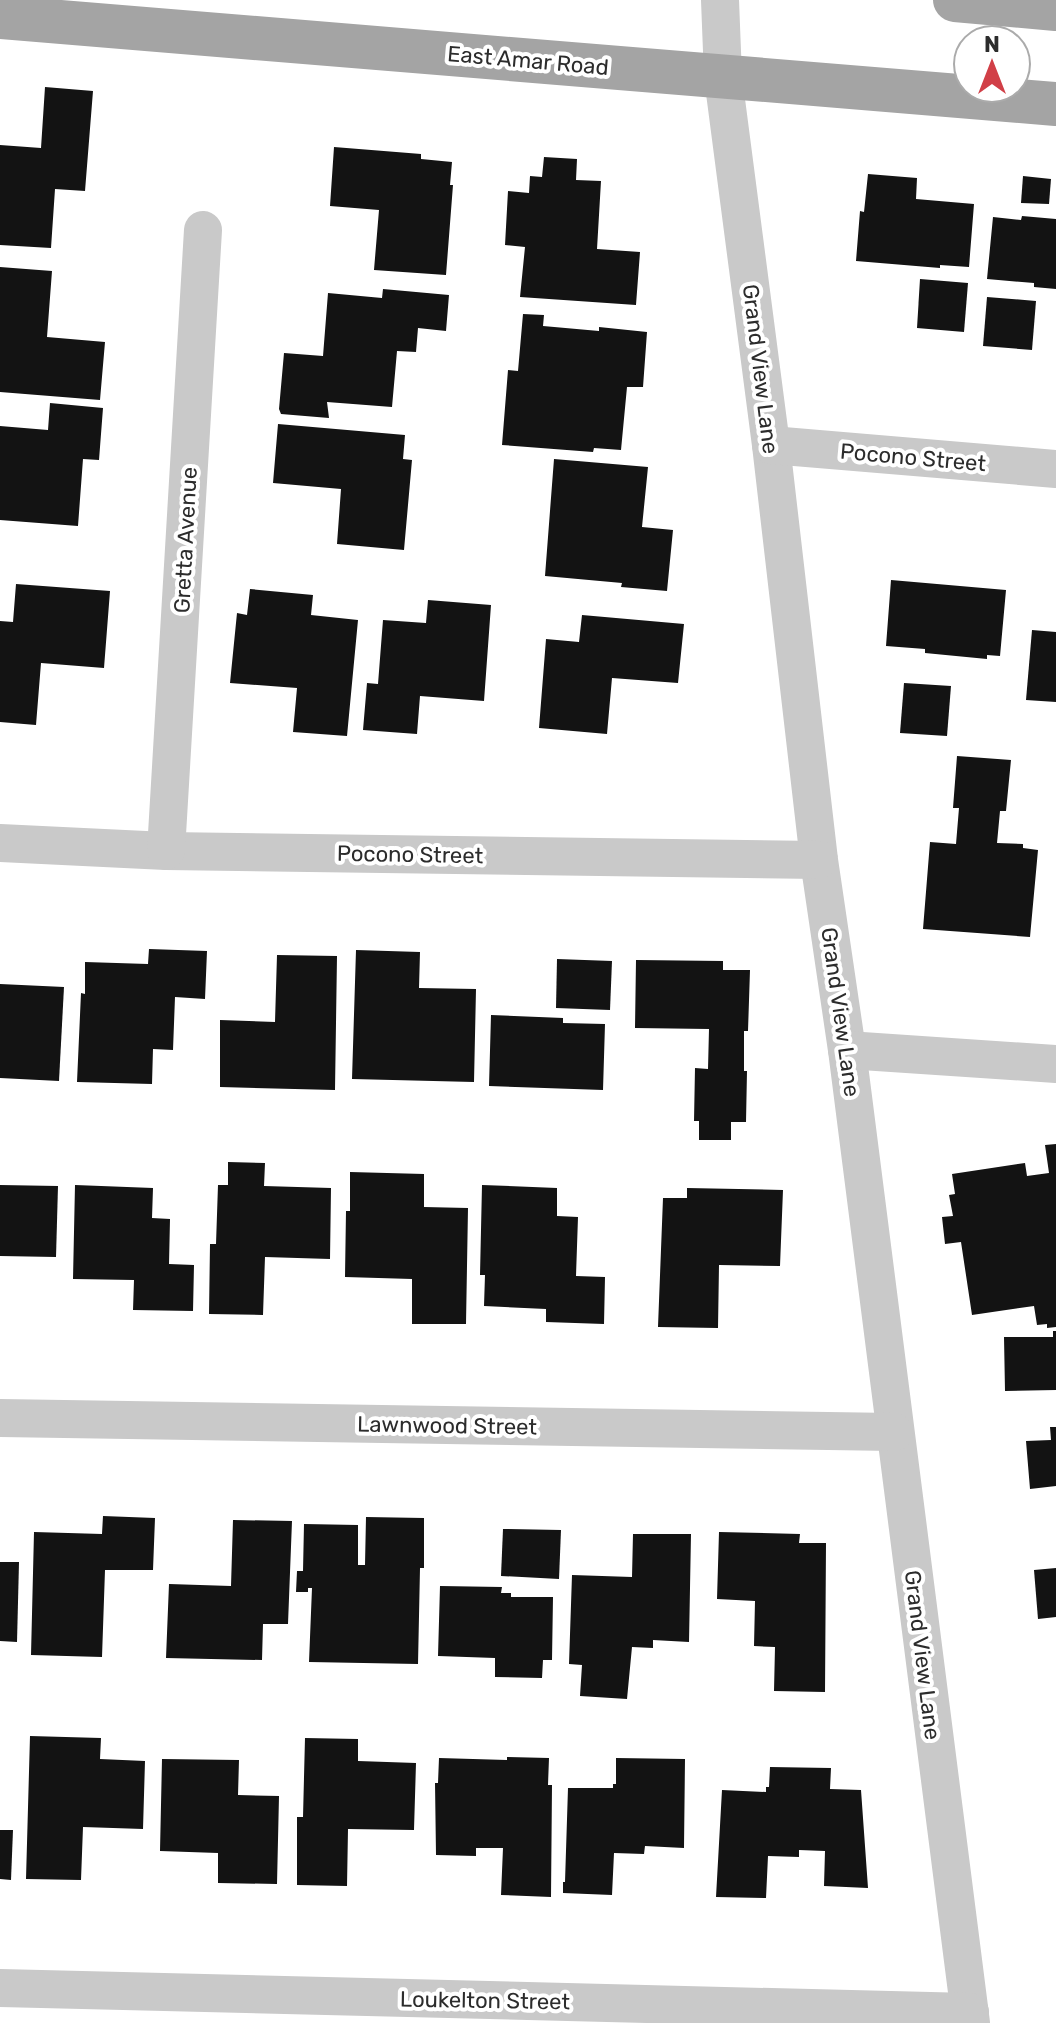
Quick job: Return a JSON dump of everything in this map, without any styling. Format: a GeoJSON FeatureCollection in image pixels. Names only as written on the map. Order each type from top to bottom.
{"type":"FeatureCollection","features":[{"type":"Feature","properties":{"kind":"main road"},"geometry":{"type":"LineString","coordinates":[[955,0],[1056,9]]}},
{"type":"Feature","properties":{"kind":"main road","name":"East Amar Road"},"geometry":{"type":"LineString","coordinates":[[0,17],[1056,104]]}},
{"type":"Feature","properties":{"kind":"street","name":"Grand View Lane"},"geometry":{"type":"LineString","coordinates":[[720,0],[723,77],[771,445],[819,860],[847,1050],[970,2018]]}},
{"type":"Feature","properties":{"kind":"street","name":"Gretta Avenue"},"geometry":{"type":"LineString","coordinates":[[166,851],[203,230]]}},
{"type":"Feature","properties":{"kind":"street","name":"Pocono Street"},"geometry":{"type":"LineString","coordinates":[[771,445],[1056,469]]}},
{"type":"Feature","properties":{"kind":"street","name":"Pocono Street"},"geometry":{"type":"LineString","coordinates":[[0,843],[166,851],[819,860]]}},
{"type":"Feature","properties":{"kind":"street"},"geometry":{"type":"LineString","coordinates":[[847,1050],[1056,1064]]}},
{"type":"Feature","properties":{"kind":"street","name":"Lawnwood Street"},"geometry":{"type":"LineString","coordinates":[[0,1418],[894,1432]]}},
{"type":"Feature","properties":{"kind":"street","name":"Loukelton Street"},"geometry":{"type":"LineString","coordinates":[[0,1988],[970,2018]]}},
{"type":"Feature","properties":{"kind":"building"},"geometry":{"type":"Polygon","coordinates":[[[45,87],[93,91],[85,191],[55,189],[51,248],[0,245],[0,145],[41,148],[45,87]]]}},
{"type":"Feature","properties":{"kind":"building"},"geometry":{"type":"Polygon","coordinates":[[[334,147],[421,154],[421,159],[452,162],[446,275],[374,270],[379,210],[330,206],[334,147]]]}},
{"type":"Feature","properties":{"kind":"building"},"geometry":{"type":"Polygon","coordinates":[[[544,157],[577,159],[576,180],[601,181],[597,249],[640,252],[636,305],[520,297],[525,247],[505,245],[508,191],[529,193],[530,176],[542,177],[544,157]]]}},
{"type":"Feature","properties":{"kind":"building"},"geometry":{"type":"Polygon","coordinates":[[[868,174],[917,178],[916,199],[974,204],[969,267],[940,265],[940,268],[856,261],[860,211],[864,212],[868,174]]]}},
{"type":"Feature","properties":{"kind":"building"},"geometry":{"type":"Polygon","coordinates":[[[1023,176],[1051,179],[1049,204],[1021,203],[1023,176]]]}},
{"type":"Feature","properties":{"kind":"building"},"geometry":{"type":"Polygon","coordinates":[[[1022,216],[1056,219],[1056,289],[1034,287],[1034,283],[987,279],[993,217],[1021,220],[1022,216]]]}},
{"type":"Feature","properties":{"kind":"building"},"geometry":{"type":"Polygon","coordinates":[[[0,267],[52,271],[47,337],[105,342],[100,400],[0,392],[0,267]]]}},
{"type":"Feature","properties":{"kind":"building"},"geometry":{"type":"Polygon","coordinates":[[[920,279],[968,283],[964,332],[917,328],[920,279]]]}},
{"type":"Feature","properties":{"kind":"building"},"geometry":{"type":"Polygon","coordinates":[[[383,289],[449,295],[446,331],[418,328],[416,352],[397,351],[392,407],[327,402],[329,418],[281,414],[284,353],[323,356],[328,293],[382,298],[383,289]]]}},
{"type":"Feature","properties":{"kind":"building"},"geometry":{"type":"Polygon","coordinates":[[[987,297],[1036,301],[1032,350],[983,346],[987,297]]]}},
{"type":"Feature","properties":{"kind":"building"},"geometry":{"type":"Polygon","coordinates":[[[523,314],[544,315],[543,326],[647,332],[643,387],[627,387],[621,450],[594,448],[593,452],[502,445],[508,370],[518,371],[523,314]]]}},
{"type":"Feature","properties":{"kind":"building"},"geometry":{"type":"Polygon","coordinates":[[[50,403],[103,408],[99,460],[83,459],[78,526],[0,520],[0,426],[48,430],[50,403]]]}},
{"type":"Feature","properties":{"kind":"building"},"geometry":{"type":"Polygon","coordinates":[[[278,424],[405,435],[403,459],[412,460],[404,550],[337,544],[341,489],[273,483],[278,424]]]}},
{"type":"Feature","properties":{"kind":"building"},"geometry":{"type":"Polygon","coordinates":[[[554,459],[648,467],[642,527],[673,530],[667,591],[621,587],[622,583],[545,576],[554,459]]]}},
{"type":"Feature","properties":{"kind":"building"},"geometry":{"type":"Polygon","coordinates":[[[891,580],[1006,590],[1000,656],[987,655],[987,659],[886,646],[891,580]]]}},
{"type":"Feature","properties":{"kind":"building"},"geometry":{"type":"Polygon","coordinates":[[[16,584],[110,591],[104,668],[41,663],[36,725],[0,722],[0,621],[13,622],[16,584]]]}},
{"type":"Feature","properties":{"kind":"building"},"geometry":{"type":"Polygon","coordinates":[[[250,589],[313,595],[311,615],[358,620],[347,736],[293,732],[297,688],[230,683],[237,613],[247,615],[250,589]]]}},
{"type":"Feature","properties":{"kind":"building"},"geometry":{"type":"Polygon","coordinates":[[[428,600],[491,605],[484,701],[420,696],[417,734],[363,730],[367,683],[378,684],[383,620],[426,623],[428,600]]]}},
{"type":"Feature","properties":{"kind":"building"},"geometry":{"type":"Polygon","coordinates":[[[582,615],[684,624],[678,683],[612,678],[607,734],[539,728],[546,639],[579,642],[582,615]]]}},
{"type":"Feature","properties":{"kind":"building"},"geometry":{"type":"Polygon","coordinates":[[[1032,630],[1056,632],[1056,702],[1026,700],[1032,630]]]}},
{"type":"Feature","properties":{"kind":"building"},"geometry":{"type":"Polygon","coordinates":[[[904,683],[951,686],[947,736],[900,733],[904,683]]]}},
{"type":"Feature","properties":{"kind":"building"},"geometry":{"type":"Polygon","coordinates":[[[957,756],[1011,760],[1006,811],[1000,811],[997,843],[1023,844],[1023,848],[1038,850],[1030,937],[923,929],[930,842],[956,844],[959,808],[953,808],[957,756]]]}},
{"type":"Feature","properties":{"kind":"building"},"geometry":{"type":"Polygon","coordinates":[[[149,949],[207,951],[205,999],[175,997],[173,1050],[153,1049],[152,1084],[77,1082],[85,962],[148,964],[149,949]]]}},
{"type":"Feature","properties":{"kind":"building"},"geometry":{"type":"Polygon","coordinates":[[[356,950],[420,952],[419,988],[476,989],[474,1082],[352,1079],[356,950]]]}},
{"type":"Feature","properties":{"kind":"building"},"geometry":{"type":"Polygon","coordinates":[[[277,955],[337,956],[335,1090],[220,1087],[220,1020],[275,1022],[277,955]]]}},
{"type":"Feature","properties":{"kind":"building"},"geometry":{"type":"Polygon","coordinates":[[[557,959],[612,961],[610,1010],[556,1008],[557,959]]]}},
{"type":"Feature","properties":{"kind":"building"},"geometry":{"type":"Polygon","coordinates":[[[636,960],[723,961],[723,970],[750,970],[748,1031],[744,1031],[746,1122],[731,1122],[731,1140],[699,1140],[699,1121],[694,1121],[695,1068],[708,1069],[709,1029],[635,1028],[636,960]]]}},
{"type":"Feature","properties":{"kind":"building"},"geometry":{"type":"Polygon","coordinates":[[[0,984],[64,987],[59,1081],[0,1078],[0,984]]]}},
{"type":"Feature","properties":{"kind":"building"},"geometry":{"type":"Polygon","coordinates":[[[491,1015],[563,1018],[563,1023],[605,1024],[603,1090],[489,1086],[491,1015]]]}},
{"type":"Feature","properties":{"kind":"building"},"geometry":{"type":"Polygon","coordinates":[[[1056,1144],[1056,1327],[1037,1325],[1034,1306],[972,1315],[961,1242],[945,1244],[942,1217],[953,1216],[949,1195],[955,1194],[952,1174],[1025,1163],[1027,1176],[1049,1173],[1045,1145],[1056,1144]]]}},
{"type":"Feature","properties":{"kind":"building"},"geometry":{"type":"Polygon","coordinates":[[[228,1162],[265,1163],[264,1186],[331,1188],[330,1259],[265,1257],[263,1315],[209,1314],[210,1244],[216,1244],[218,1185],[228,1185],[228,1162]]]}},
{"type":"Feature","properties":{"kind":"building"},"geometry":{"type":"Polygon","coordinates":[[[350,1172],[424,1174],[424,1207],[468,1208],[466,1324],[412,1324],[412,1279],[345,1277],[350,1172]]]}},
{"type":"Feature","properties":{"kind":"building"},"geometry":{"type":"Polygon","coordinates":[[[0,1185],[58,1186],[56,1257],[0,1256],[0,1185]]]}},
{"type":"Feature","properties":{"kind":"building"},"geometry":{"type":"Polygon","coordinates":[[[75,1185],[153,1188],[152,1218],[170,1219],[169,1264],[194,1265],[193,1311],[133,1310],[134,1280],[73,1279],[75,1185]]]}},
{"type":"Feature","properties":{"kind":"building"},"geometry":{"type":"Polygon","coordinates":[[[482,1185],[557,1188],[557,1216],[578,1217],[576,1276],[605,1277],[604,1324],[546,1322],[546,1309],[484,1306],[485,1275],[480,1275],[482,1185]]]}},
{"type":"Feature","properties":{"kind":"building"},"geometry":{"type":"Polygon","coordinates":[[[687,1188],[783,1190],[780,1266],[719,1265],[718,1328],[658,1327],[663,1198],[687,1198],[687,1188]]]}},
{"type":"Feature","properties":{"kind":"building"},"geometry":{"type":"Polygon","coordinates":[[[1053,1331],[1056,1331],[1056,1390],[1005,1391],[1004,1337],[1053,1337],[1053,1331]]]}},
{"type":"Feature","properties":{"kind":"building"},"geometry":{"type":"Polygon","coordinates":[[[1050,1427],[1056,1427],[1056,1486],[1030,1489],[1026,1441],[1051,1440],[1050,1427]]]}},
{"type":"Feature","properties":{"kind":"building"},"geometry":{"type":"Polygon","coordinates":[[[103,1516],[155,1518],[153,1570],[105,1570],[102,1657],[31,1655],[34,1532],[102,1534],[103,1516]]]}},
{"type":"Feature","properties":{"kind":"building"},"geometry":{"type":"Polygon","coordinates":[[[366,1517],[424,1518],[418,1664],[309,1662],[312,1588],[308,1588],[308,1592],[296,1592],[297,1571],[303,1571],[304,1524],[358,1525],[358,1565],[365,1565],[366,1517]]]}},
{"type":"Feature","properties":{"kind":"building"},"geometry":{"type":"Polygon","coordinates":[[[233,1520],[292,1521],[288,1624],[263,1624],[262,1660],[166,1658],[169,1584],[231,1586],[233,1520]]]}},
{"type":"Feature","properties":{"kind":"building"},"geometry":{"type":"Polygon","coordinates":[[[503,1529],[561,1530],[559,1579],[501,1576],[503,1529]]]}},
{"type":"Feature","properties":{"kind":"building"},"geometry":{"type":"Polygon","coordinates":[[[719,1532],[800,1534],[799,1543],[826,1543],[825,1692],[774,1691],[775,1647],[754,1646],[755,1601],[717,1599],[719,1532]]]}},
{"type":"Feature","properties":{"kind":"building"},"geometry":{"type":"Polygon","coordinates":[[[633,1534],[691,1534],[689,1642],[653,1640],[653,1648],[632,1647],[627,1699],[580,1696],[582,1665],[569,1664],[572,1575],[632,1577],[633,1534]]]}},
{"type":"Feature","properties":{"kind":"building"},"geometry":{"type":"Polygon","coordinates":[[[0,1562],[19,1562],[17,1642],[0,1641],[0,1562]]]}},
{"type":"Feature","properties":{"kind":"building"},"geometry":{"type":"Polygon","coordinates":[[[1056,1568],[1056,1617],[1038,1619],[1034,1570],[1056,1568]]]}},
{"type":"Feature","properties":{"kind":"building"},"geometry":{"type":"Polygon","coordinates":[[[440,1586],[502,1587],[501,1593],[511,1593],[511,1597],[553,1597],[552,1660],[543,1660],[542,1678],[495,1677],[495,1658],[438,1656],[440,1586]]]}},
{"type":"Feature","properties":{"kind":"building"},"geometry":{"type":"Polygon","coordinates":[[[30,1736],[101,1738],[100,1759],[145,1761],[143,1829],[83,1827],[81,1880],[26,1879],[30,1736]]]}},
{"type":"Feature","properties":{"kind":"building"},"geometry":{"type":"Polygon","coordinates":[[[305,1738],[358,1739],[358,1761],[416,1763],[414,1830],[348,1829],[347,1886],[297,1885],[297,1817],[303,1817],[305,1738]]]}},
{"type":"Feature","properties":{"kind":"building"},"geometry":{"type":"Polygon","coordinates":[[[507,1757],[549,1758],[548,1785],[552,1785],[551,1897],[501,1895],[503,1848],[476,1848],[476,1856],[436,1855],[435,1783],[438,1783],[439,1758],[507,1760],[507,1757]]]}},
{"type":"Feature","properties":{"kind":"building"},"geometry":{"type":"Polygon","coordinates":[[[616,1758],[685,1759],[684,1848],[645,1846],[644,1854],[614,1853],[612,1895],[563,1893],[568,1788],[613,1788],[616,1784],[616,1758]]]}},
{"type":"Feature","properties":{"kind":"building"},"geometry":{"type":"Polygon","coordinates":[[[162,1759],[239,1760],[238,1795],[279,1796],[277,1884],[218,1883],[218,1853],[160,1851],[162,1759]]]}},
{"type":"Feature","properties":{"kind":"building"},"geometry":{"type":"Polygon","coordinates":[[[770,1767],[831,1768],[830,1789],[861,1790],[868,1888],[824,1886],[825,1851],[799,1850],[799,1857],[768,1856],[766,1898],[716,1897],[722,1790],[766,1792],[770,1767]]]}},
{"type":"Feature","properties":{"kind":"building"},"geometry":{"type":"Polygon","coordinates":[[[0,1830],[13,1830],[11,1880],[0,1879],[0,1830]]]}}]}
